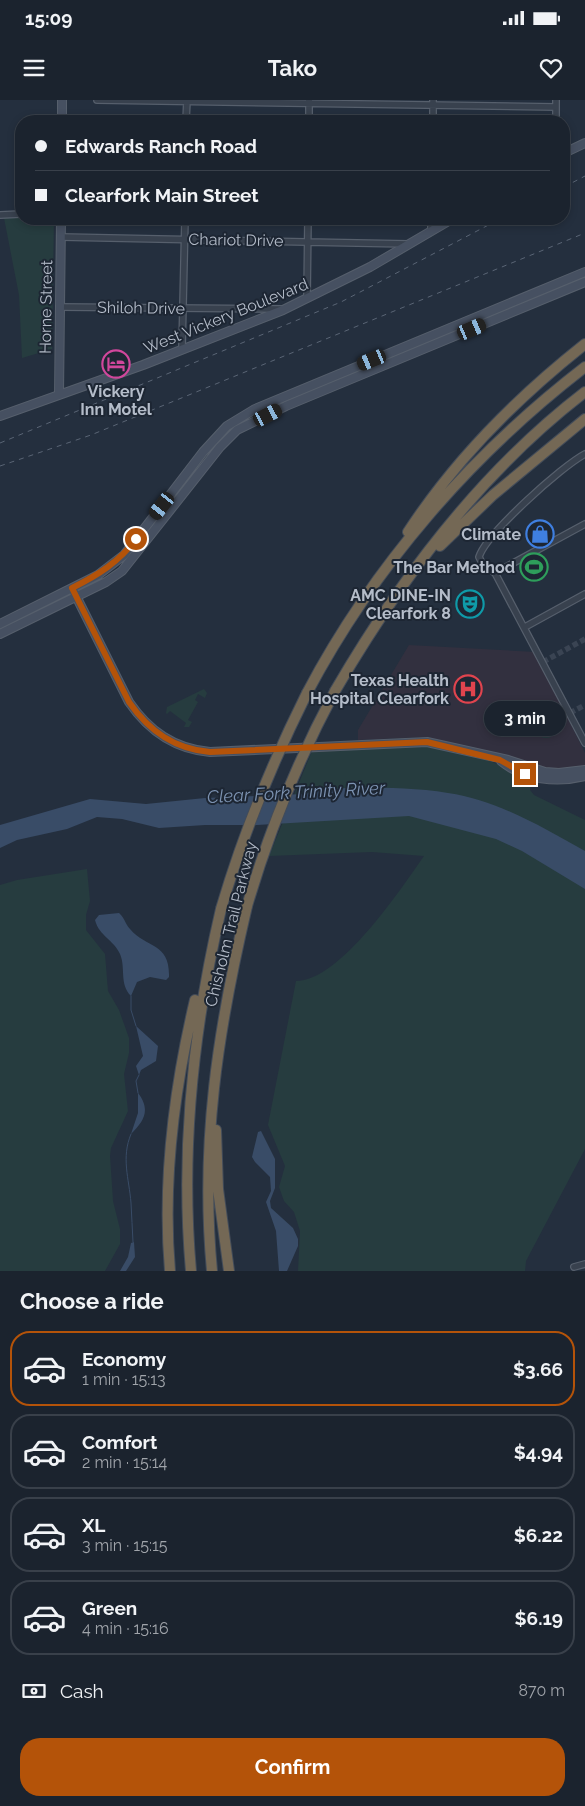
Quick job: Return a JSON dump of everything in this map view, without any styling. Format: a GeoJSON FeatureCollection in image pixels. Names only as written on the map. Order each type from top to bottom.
{"type":"FeatureCollection","features":[{"type":"Feature","properties":{"kind":"highway"},"geometry":{"type":"LineString","coordinates":[[361,602],[416,520],[477,444],[528,393],[585,344]]}},
{"type":"Feature","properties":{"kind":"highway","name":"Chisholm Trail Parkway"},"geometry":{"type":"LineString","coordinates":[[192,1271],[187,1194],[188,1109],[197,1028],[209,959],[221,909],[251,816],[273,763],[307,693],[336,641],[361,602],[415,532],[475,465],[534,409],[585,367]]}},
{"type":"Feature","properties":{"kind":"highway","name":"Chisholm Trail Parkway"},"geometry":{"type":"LineString","coordinates":[[212,1271],[209,1155],[216,1066],[224,1006],[248,906],[264,852],[286,794],[335,691],[367,637],[408,578],[446,530],[493,477],[555,416],[585,392]]}},
{"type":"Feature","properties":{"kind":"highway"},"geometry":{"type":"LineString","coordinates":[[408,578],[479,508],[585,418]]}},
{"type":"Feature","properties":{"kind":"highway"},"geometry":{"type":"LineString","coordinates":[[170,1271],[167,1191],[175,1105],[190,1022],[209,959]]}},
{"type":"Feature","properties":{"kind":"highway"},"geometry":{"type":"LineString","coordinates":[[216,1066],[216,1173],[222,1231],[229,1271]]}},
{"type":"Feature","properties":{"kind":"street"},"geometry":{"type":"LineString","coordinates":[[62,100],[62,115]]}},
{"type":"Feature","properties":{"kind":"street"},"geometry":{"type":"LineString","coordinates":[[97,100],[433,102],[556,107]]}},
{"type":"Feature","properties":{"kind":"street"},"geometry":{"type":"LineString","coordinates":[[556,100],[556,115]]}},
{"type":"Feature","properties":{"kind":"street"},"geometry":{"type":"LineString","coordinates":[[186,115],[187,101]]}},
{"type":"Feature","properties":{"kind":"street"},"geometry":{"type":"LineString","coordinates":[[309,102],[309,115]]}},
{"type":"Feature","properties":{"kind":"street"},"geometry":{"type":"LineString","coordinates":[[433,102],[433,115]]}},
{"type":"Feature","properties":{"kind":"street"},"geometry":{"type":"LineString","coordinates":[[570,150],[585,143]]}},
{"type":"Feature","properties":{"kind":"street"},"geometry":{"type":"LineString","coordinates":[[0,215],[15,214]]}},
{"type":"Feature","properties":{"kind":"street","name":"Horne Street"},"geometry":{"type":"LineString","coordinates":[[59,395],[61,225]]}},
{"type":"Feature","properties":{"kind":"street"},"geometry":{"type":"LineString","coordinates":[[182,348],[185,225]]}},
{"type":"Feature","properties":{"kind":"street"},"geometry":{"type":"LineString","coordinates":[[307,298],[308,225]]}},
{"type":"Feature","properties":{"kind":"street"},"geometry":{"type":"LineString","coordinates":[[431,232],[432,225]]}},
{"type":"Feature","properties":{"kind":"street","name":"West Vickery Boulevard"},"geometry":{"type":"LineString","coordinates":[[0,416],[282,310],[411,244],[442,225]]}},
{"type":"Feature","properties":{"kind":"street","name":"Chariot Drive"},"geometry":{"type":"LineString","coordinates":[[61,237],[411,244]]}},
{"type":"Feature","properties":{"kind":"street"},"geometry":{"type":"LineString","coordinates":[[0,624],[98,575],[124,555],[203,452],[227,426],[263,405],[585,272]]}},
{"type":"Feature","properties":{"kind":"street"},"geometry":{"type":"LineString","coordinates":[[0,634],[106,582],[122,571],[220,447],[237,430],[268,415],[585,282]]}},
{"type":"Feature","properties":{"kind":"street","name":"Shiloh Drive"},"geometry":{"type":"LineString","coordinates":[[60,307],[282,310]]}},
{"type":"Feature","properties":{"kind":"street"},"geometry":{"type":"LineString","coordinates":[[263,405],[268,415]]}},
{"type":"Feature","properties":{"kind":"street"},"geometry":{"type":"LineString","coordinates":[[585,454],[542,487],[518,510],[482,551],[480,561],[495,573],[585,743]]}},
{"type":"Feature","properties":{"kind":"street"},"geometry":{"type":"LineString","coordinates":[[495,573],[585,524]]}},
{"type":"Feature","properties":{"kind":"street"},"geometry":{"type":"LineString","coordinates":[[137,538],[145,544]]}},
{"type":"Feature","properties":{"kind":"street"},"geometry":{"type":"LineString","coordinates":[[72,588],[129,702],[139,716],[168,741],[182,747],[210,752],[427,742],[545,772],[559,773],[585,770]]}},
{"type":"Feature","properties":{"kind":"street"},"geometry":{"type":"LineString","coordinates":[[525,627],[585,594]]}},
{"type":"Feature","properties":{"kind":"street"},"geometry":{"type":"LineString","coordinates":[[500,760],[513,769],[536,777],[561,779],[585,776]]}},
{"type":"Feature","properties":{"kind":"street"},"geometry":{"type":"LineString","coordinates":[[574,1267],[585,1264]]}},
{"type":"Feature","properties":{"kind":"shaded area","name":"Texas Health Hospital Clearfork"},"geometry":{"type":"Polygon","coordinates":[[[409,645],[535,652],[585,753],[585,767],[556,771],[490,752],[427,737],[358,740],[358,730],[409,645]]]}},
{"type":"Feature","properties":{"kind":"green space"},"geometry":{"type":"Polygon","coordinates":[[[15,217],[15,225],[54,225],[52,349],[22,358],[19,295],[4,218],[15,217]]]}},
{"type":"Feature","properties":{"kind":"green space"},"geometry":{"type":"Polygon","coordinates":[[[204,689],[207,693],[205,698],[198,694],[195,700],[198,702],[188,720],[192,722],[189,727],[184,727],[186,723],[170,711],[166,713],[167,707],[204,689]]]}},
{"type":"Feature","properties":{"kind":"green space"},"geometry":{"type":"Polygon","coordinates":[[[524,714],[538,718],[546,724],[551,732],[551,737],[543,738],[528,729],[523,722],[524,714]]]}},
{"type":"Feature","properties":{"kind":"green space"},"geometry":{"type":"Polygon","coordinates":[[[419,745],[487,760],[531,778],[530,790],[534,795],[585,820],[585,1149],[526,1261],[525,1271],[298,1271],[300,1231],[294,1212],[284,1201],[279,1187],[285,1166],[268,1125],[296,981],[313,977],[331,966],[350,950],[385,910],[424,856],[372,852],[269,856],[312,751],[419,745]]]}},
{"type":"Feature","properties":{"kind":"green space"},"geometry":{"type":"Polygon","coordinates":[[[87,869],[90,901],[86,915],[86,930],[105,954],[108,991],[119,1010],[129,1038],[129,1053],[124,1074],[128,1111],[111,1148],[110,1156],[113,1201],[120,1229],[120,1244],[105,1271],[0,1271],[0,885],[17,880],[87,869]]]}},
{"type":"Feature","properties":{"kind":"water"},"geometry":{"type":"Polygon","coordinates":[[[360,787],[437,791],[466,797],[502,808],[585,851],[585,889],[522,851],[496,839],[409,816],[257,825],[205,825],[159,828],[122,819],[97,817],[67,829],[17,840],[0,848],[0,825],[90,799],[146,804],[205,798],[305,794],[318,790],[360,787]]]}},
{"type":"Feature","properties":{"kind":"water"},"geometry":{"type":"Polygon","coordinates":[[[119,913],[128,927],[143,940],[162,952],[168,966],[169,977],[166,980],[150,977],[137,982],[131,996],[125,986],[120,954],[100,930],[95,920],[99,915],[119,913]]]}},
{"type":"Feature","properties":{"kind":"water"},"geometry":{"type":"Polygon","coordinates":[[[136,1026],[158,1046],[156,1061],[141,1070],[139,1075],[136,1066],[143,1056],[136,1026]]]}},
{"type":"Feature","properties":{"kind":"water"},"geometry":{"type":"Polygon","coordinates":[[[138,1093],[145,1110],[142,1120],[131,1134],[138,1113],[138,1093]]]}},
{"type":"Feature","properties":{"kind":"water"},"geometry":{"type":"Polygon","coordinates":[[[261,1131],[275,1159],[275,1188],[270,1201],[271,1208],[293,1228],[298,1239],[298,1246],[287,1271],[279,1271],[276,1231],[266,1202],[271,1191],[270,1177],[252,1157],[258,1132],[261,1131]]]}},
{"type":"Feature","properties":{"kind":"water"},"geometry":{"type":"Polygon","coordinates":[[[134,1242],[135,1257],[126,1271],[120,1271],[128,1257],[131,1243],[134,1242]]]}},
{"type":"Feature","properties":{"kind":"waterway"},"geometry":{"type":"LineString","coordinates":[[131,996],[131,1010],[136,1026]]}},
{"type":"Feature","properties":{"kind":"waterway"},"geometry":{"type":"LineString","coordinates":[[138,1093],[136,1081],[139,1075]]}},
{"type":"Feature","properties":{"kind":"waterway"},"geometry":{"type":"LineString","coordinates":[[131,1134],[126,1151],[126,1168],[131,1203],[133,1242]]}},
{"type":"Feature","properties":{"kind":"tunnel"},"geometry":{"type":"LineString","coordinates":[[543,662],[585,639]]}},
{"type":"Feature","properties":{"kind":"tunnel"},"geometry":{"type":"LineString","coordinates":[[570,713],[585,705]]}},
{"type":"Feature","properties":{"kind":"railway"},"geometry":{"type":"LineString","coordinates":[[570,184],[585,176]]}},
{"type":"Feature","properties":{"kind":"railway"},"geometry":{"type":"LineString","coordinates":[[0,443],[341,302],[489,225]]}},
{"type":"Feature","properties":{"kind":"railway"},"geometry":{"type":"LineString","coordinates":[[0,466],[91,435],[585,233]]}},
{"type":"Feature","properties":{"kind":"place","name":"Vickery Inn Motel"},"geometry":{"type":"Point","coordinates":[116,364]}},
{"type":"Feature","properties":{"kind":"place","name":"Climate"},"geometry":{"type":"Point","coordinates":[540,534]}},
{"type":"Feature","properties":{"kind":"place","name":"The Bar Method"},"geometry":{"type":"Point","coordinates":[534,567]}},
{"type":"Feature","properties":{"kind":"place","name":"AMC DINE-IN Clearfork 8"},"geometry":{"type":"Point","coordinates":[470,604]}},
{"type":"Feature","properties":{"kind":"place","name":"Texas Health Hospital Clearfork"},"geometry":{"type":"Point","coordinates":[468,689]}},
{"type":"Feature","properties":{"kind":"route"},"geometry":{"type":"LineString","coordinates":[[136,539],[124,555],[98,575],[72,588],[129,702],[139,716],[168,741],[194,751],[210,752],[408,741],[427,742],[476,752],[500,760],[513,769],[525,774]]}},
{"type":"Feature","properties":{"kind":"water label","name":"Clear Fork Trinity River"},"geometry":{"type":"Point","coordinates":[296,792]}}]}
